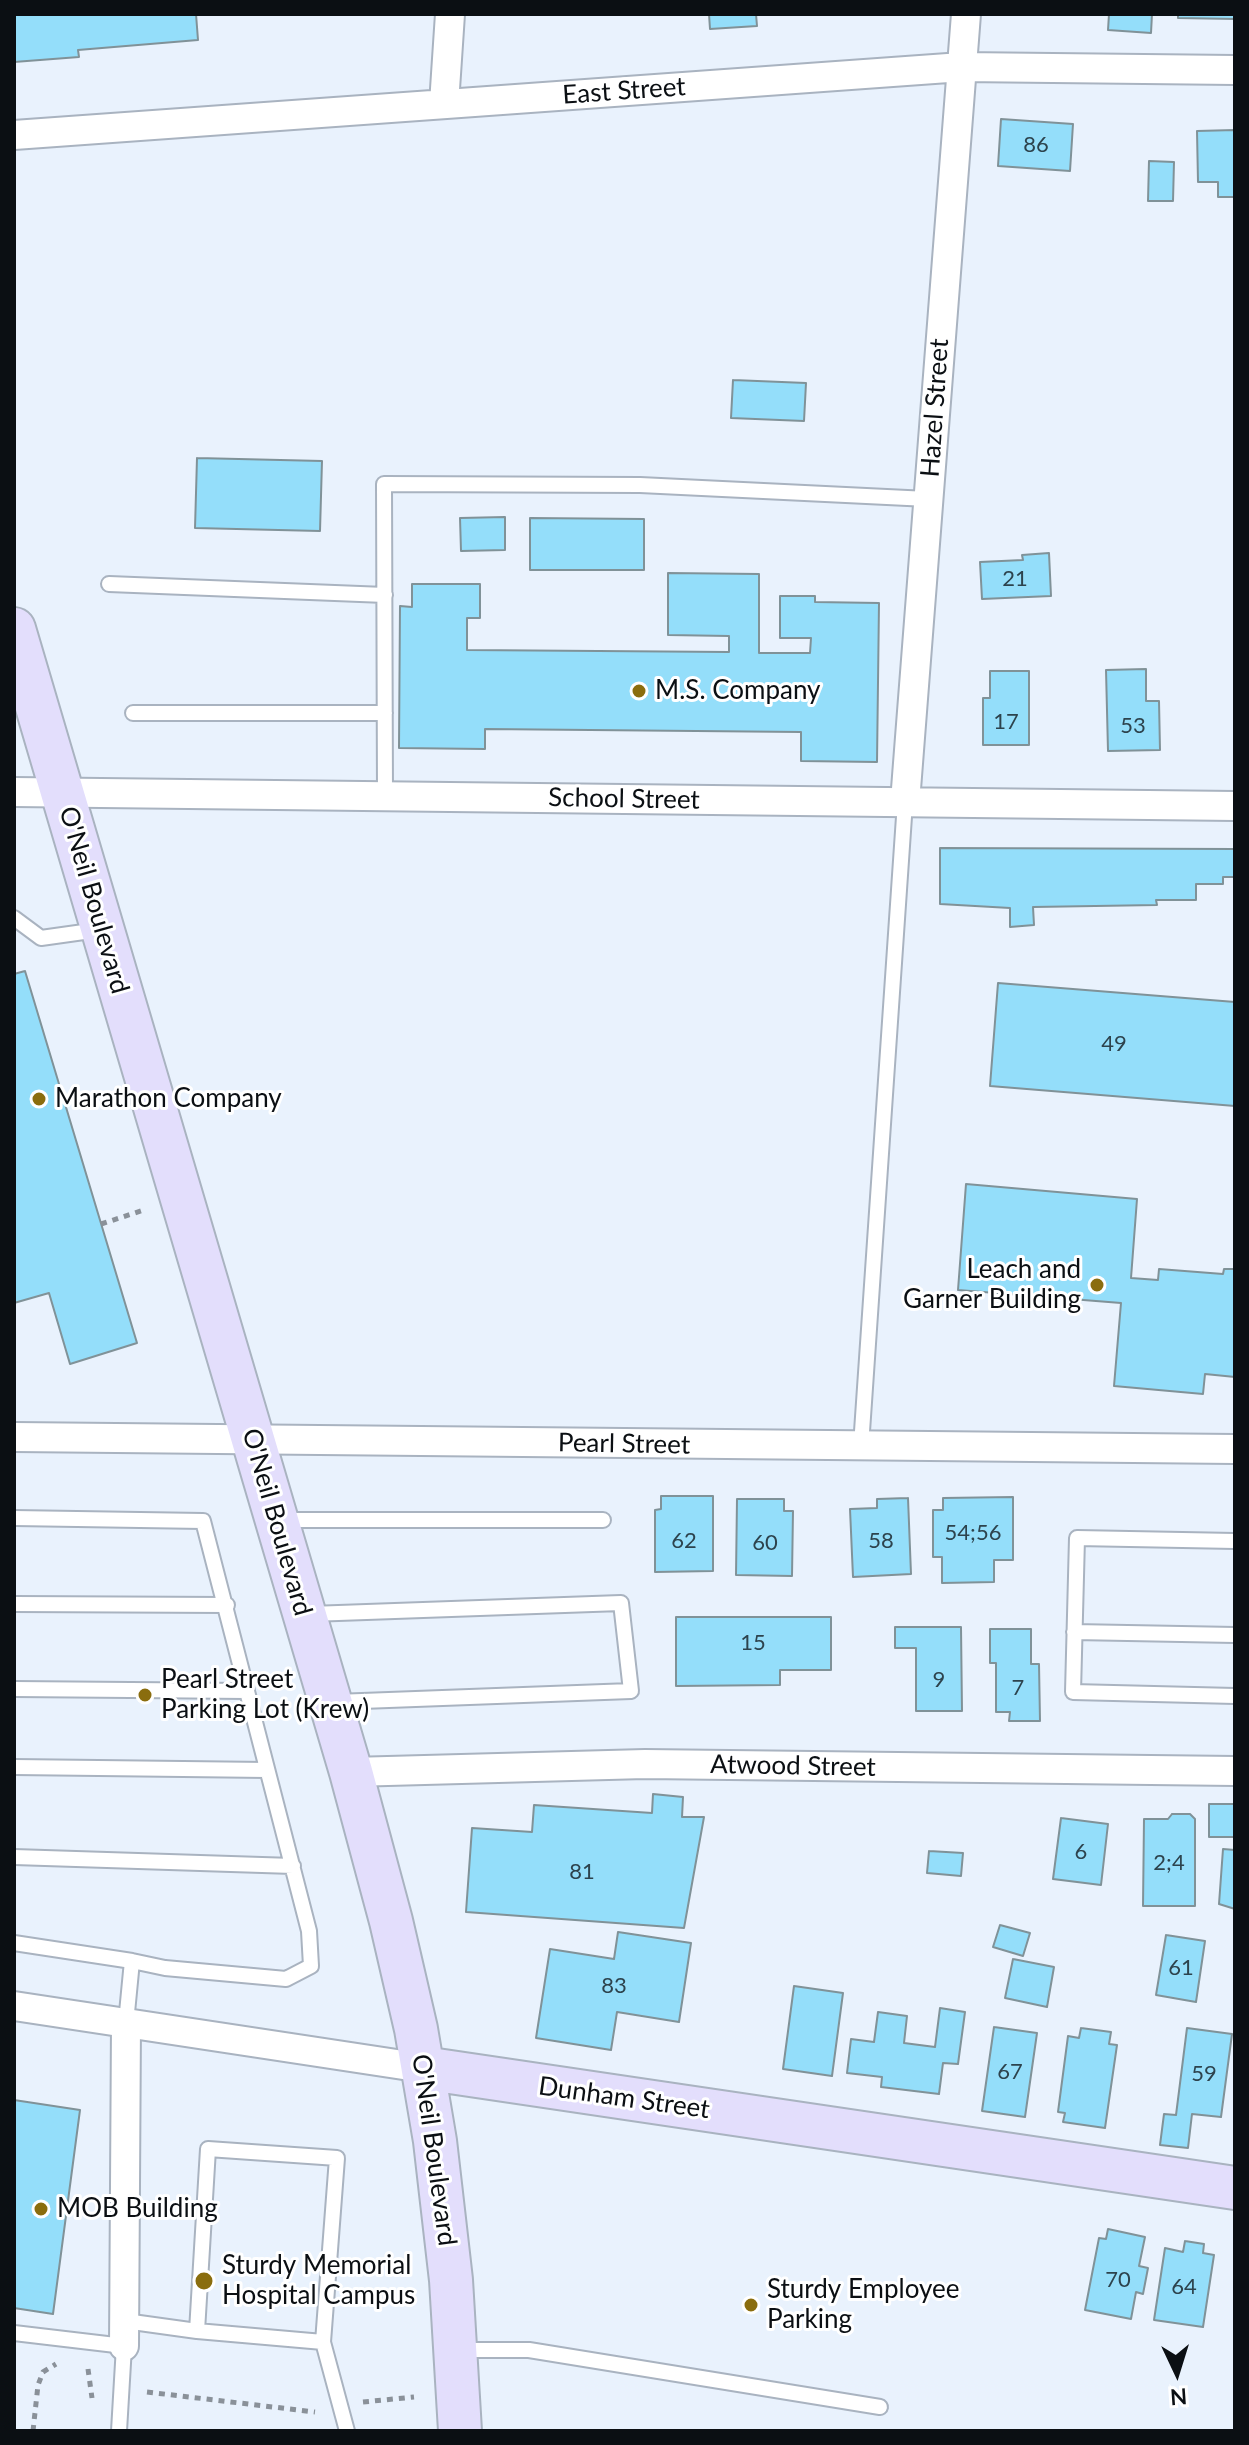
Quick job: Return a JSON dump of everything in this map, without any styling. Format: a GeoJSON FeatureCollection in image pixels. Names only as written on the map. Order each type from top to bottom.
{"type":"FeatureCollection","features":[{"type":"Feature","properties":{"kind":"main road","name":"O'Neil Boulevard"},"geometry":{"type":"LineString","coordinates":[[14,629],[305,1614],[391,1921],[423,2068],[444,2212],[460,2431]]}},
{"type":"Feature","properties":{"kind":"main road","name":"Dunham Street"},"geometry":{"type":"LineString","coordinates":[[423,2068],[1235,2188]]}},
{"type":"Feature","properties":{"kind":"street"},"geometry":{"type":"LineString","coordinates":[[444,104],[450,14]]}},
{"type":"Feature","properties":{"kind":"street","name":"Hazel Street"},"geometry":{"type":"LineString","coordinates":[[905,802],[966,14]]}},
{"type":"Feature","properties":{"kind":"street","name":"East Street"},"geometry":{"type":"LineString","coordinates":[[14,135],[962,67],[1235,70]]}},
{"type":"Feature","properties":{"kind":"street","name":"School Street"},"geometry":{"type":"LineString","coordinates":[[14,792],[1235,806]]}},
{"type":"Feature","properties":{"kind":"street","name":"Pearl Street"},"geometry":{"type":"LineString","coordinates":[[14,1437],[1235,1449]]}},
{"type":"Feature","properties":{"kind":"street","name":"Atwood Street"},"geometry":{"type":"LineString","coordinates":[[351,1772],[645,1764],[1235,1771]]}},
{"type":"Feature","properties":{"kind":"street","name":"Dunham Street"},"geometry":{"type":"LineString","coordinates":[[14,2006],[423,2068]]}},
{"type":"Feature","properties":{"kind":"street"},"geometry":{"type":"LineString","coordinates":[[124,2333],[126,2023]]}},
{"type":"Feature","properties":{"kind":"lane"},"geometry":{"type":"LineString","coordinates":[[385,796],[384,484],[640,485],[928,499]]}},
{"type":"Feature","properties":{"kind":"lane"},"geometry":{"type":"LineString","coordinates":[[109,584],[385,595]]}},
{"type":"Feature","properties":{"kind":"lane"},"geometry":{"type":"LineString","coordinates":[[133,713],[385,713]]}},
{"type":"Feature","properties":{"kind":"lane"},"geometry":{"type":"LineString","coordinates":[[861,1446],[905,802]]}},
{"type":"Feature","properties":{"kind":"lane"},"geometry":{"type":"LineString","coordinates":[[14,918],[41,938],[102,929]]}},
{"type":"Feature","properties":{"kind":"lane"},"geometry":{"type":"LineString","coordinates":[[14,1518],[203,1521],[309,1931],[311,1966],[286,1979],[165,1968],[14,1943]]}},
{"type":"Feature","properties":{"kind":"lane"},"geometry":{"type":"LineString","coordinates":[[277,1520],[603,1520]]}},
{"type":"Feature","properties":{"kind":"lane"},"geometry":{"type":"LineString","coordinates":[[1235,1541],[1077,1538],[1073,1692],[1235,1696]]}},
{"type":"Feature","properties":{"kind":"lane"},"geometry":{"type":"LineString","coordinates":[[305,1614],[621,1603],[631,1691],[330,1702]]}},
{"type":"Feature","properties":{"kind":"lane"},"geometry":{"type":"LineString","coordinates":[[14,1604],[227,1605]]}},
{"type":"Feature","properties":{"kind":"lane"},"geometry":{"type":"LineString","coordinates":[[1074,1632],[1235,1635]]}},
{"type":"Feature","properties":{"kind":"lane"},"geometry":{"type":"LineString","coordinates":[[14,1689],[247,1691]]}},
{"type":"Feature","properties":{"kind":"lane"},"geometry":{"type":"LineString","coordinates":[[14,1767],[267,1770]]}},
{"type":"Feature","properties":{"kind":"lane"},"geometry":{"type":"LineString","coordinates":[[14,1857],[293,1866]]}},
{"type":"Feature","properties":{"kind":"lane"},"geometry":{"type":"LineString","coordinates":[[126,2023],[132,1961]]}},
{"type":"Feature","properties":{"kind":"lane"},"geometry":{"type":"LineString","coordinates":[[197,2331],[208,2149],[337,2158],[323,2342],[347,2431]]}},
{"type":"Feature","properties":{"kind":"lane"},"geometry":{"type":"LineString","coordinates":[[14,2333],[197,2331],[323,2342]]}},
{"type":"Feature","properties":{"kind":"lane"},"geometry":{"type":"LineString","coordinates":[[119,2431],[124,2333]]}},
{"type":"Feature","properties":{"kind":"lane"},"geometry":{"type":"LineString","coordinates":[[456,2350],[529,2350],[880,2407]]}},
{"type":"Feature","properties":{"kind":"path"},"geometry":{"type":"LineString","coordinates":[[101,1224],[144,1210]]}},
{"type":"Feature","properties":{"kind":"path"},"geometry":{"type":"LineString","coordinates":[[33,2431],[43,2372],[57,2364],[68,2364]]}},
{"type":"Feature","properties":{"kind":"path"},"geometry":{"type":"LineString","coordinates":[[80,2364],[91,2374],[92,2399]]}},
{"type":"Feature","properties":{"kind":"path"},"geometry":{"type":"LineString","coordinates":[[147,2392],[314,2412],[414,2397]]}},
{"type":"Feature","properties":{"kind":"building"},"geometry":{"type":"Polygon","coordinates":[[[14,14],[196,14],[198,40],[78,50],[79,57],[14,62],[14,14]]]}},
{"type":"Feature","properties":{"kind":"building"},"geometry":{"type":"Polygon","coordinates":[[[709,14],[756,14],[757,26],[710,29],[709,14]]]}},
{"type":"Feature","properties":{"kind":"building"},"geometry":{"type":"Polygon","coordinates":[[[1109,14],[1152,14],[1151,33],[1108,30],[1109,14]]]}},
{"type":"Feature","properties":{"kind":"building"},"geometry":{"type":"Polygon","coordinates":[[[1178,14],[1235,14],[1235,19],[1178,18],[1178,14]]]}},
{"type":"Feature","properties":{"kind":"building"},"geometry":{"type":"Polygon","coordinates":[[[1001,119],[1073,124],[1070,171],[998,166],[1001,119]]]}},
{"type":"Feature","properties":{"kind":"building"},"geometry":{"type":"Polygon","coordinates":[[[1235,130],[1235,197],[1218,197],[1218,182],[1198,182],[1197,131],[1235,130]]]}},
{"type":"Feature","properties":{"kind":"building"},"geometry":{"type":"Polygon","coordinates":[[[1149,161],[1174,162],[1173,201],[1148,201],[1149,161]]]}},
{"type":"Feature","properties":{"kind":"building"},"geometry":{"type":"Polygon","coordinates":[[[733,380],[806,383],[804,421],[731,418],[733,380]]]}},
{"type":"Feature","properties":{"kind":"building"},"geometry":{"type":"Polygon","coordinates":[[[197,458],[322,461],[320,531],[195,528],[197,458]]]}},
{"type":"Feature","properties":{"kind":"building"},"geometry":{"type":"Polygon","coordinates":[[[505,517],[505,550],[461,551],[460,518],[505,517]]]}},
{"type":"Feature","properties":{"kind":"building"},"geometry":{"type":"Polygon","coordinates":[[[530,518],[644,519],[644,570],[530,570],[530,518]]]}},
{"type":"Feature","properties":{"kind":"building"},"geometry":{"type":"Polygon","coordinates":[[[1049,553],[1051,596],[982,599],[980,562],[1023,560],[1022,555],[1049,553]]]}},
{"type":"Feature","properties":{"kind":"building","name":"M.S. Company"},"geometry":{"type":"Polygon","coordinates":[[[668,573],[759,574],[759,653],[810,653],[811,638],[780,638],[780,596],[815,596],[815,602],[879,603],[877,762],[801,761],[801,732],[485,729],[485,749],[399,748],[400,606],[412,607],[412,584],[480,584],[480,618],[467,618],[467,650],[729,652],[729,636],[668,635],[668,573]]]}},
{"type":"Feature","properties":{"kind":"building"},"geometry":{"type":"Polygon","coordinates":[[[1146,669],[1146,701],[1159,701],[1160,750],[1108,751],[1106,670],[1146,669]]]}},
{"type":"Feature","properties":{"kind":"building"},"geometry":{"type":"Polygon","coordinates":[[[990,671],[1029,671],[1029,745],[983,745],[983,698],[990,698],[990,671]]]}},
{"type":"Feature","properties":{"kind":"building"},"geometry":{"type":"Polygon","coordinates":[[[940,848],[1235,849],[1235,877],[1223,877],[1223,884],[1196,884],[1196,900],[1156,900],[1157,905],[1033,907],[1034,925],[1010,927],[1010,908],[940,904],[940,848]]]}},
{"type":"Feature","properties":{"kind":"building","name":"Marathon Company"},"geometry":{"type":"Polygon","coordinates":[[[25,971],[137,1343],[70,1364],[49,1293],[14,1303],[14,974],[25,971]]]}},
{"type":"Feature","properties":{"kind":"building"},"geometry":{"type":"Polygon","coordinates":[[[998,983],[1235,1002],[1235,1106],[990,1086],[998,983]]]}},
{"type":"Feature","properties":{"kind":"building","name":"Leach and Garner Building"},"geometry":{"type":"Polygon","coordinates":[[[966,1184],[1137,1199],[1131,1278],[1158,1280],[1159,1269],[1223,1274],[1224,1269],[1235,1269],[1235,1377],[1205,1374],[1203,1394],[1114,1386],[1121,1303],[958,1290],[966,1184]]]}},
{"type":"Feature","properties":{"kind":"building"},"geometry":{"type":"Polygon","coordinates":[[[661,1496],[713,1496],[713,1571],[655,1572],[655,1510],[661,1509],[661,1496]]]}},
{"type":"Feature","properties":{"kind":"building"},"geometry":{"type":"Polygon","coordinates":[[[1013,1497],[1013,1560],[994,1560],[994,1582],[942,1583],[942,1557],[933,1557],[933,1510],[943,1510],[943,1498],[1013,1497]]]}},
{"type":"Feature","properties":{"kind":"building"},"geometry":{"type":"Polygon","coordinates":[[[908,1498],[911,1574],[853,1577],[850,1509],[877,1508],[877,1499],[908,1498]]]}},
{"type":"Feature","properties":{"kind":"building"},"geometry":{"type":"Polygon","coordinates":[[[737,1499],[784,1499],[784,1511],[793,1511],[792,1576],[736,1575],[737,1499]]]}},
{"type":"Feature","properties":{"kind":"building"},"geometry":{"type":"Polygon","coordinates":[[[676,1617],[831,1617],[831,1670],[780,1670],[780,1685],[676,1686],[676,1617]]]}},
{"type":"Feature","properties":{"kind":"building"},"geometry":{"type":"Polygon","coordinates":[[[895,1627],[961,1627],[962,1711],[916,1711],[916,1648],[895,1648],[895,1627]]]}},
{"type":"Feature","properties":{"kind":"building"},"geometry":{"type":"Polygon","coordinates":[[[990,1629],[1031,1629],[1031,1664],[1039,1664],[1040,1721],[1009,1721],[1010,1712],[996,1712],[996,1663],[990,1663],[990,1629]]]}},
{"type":"Feature","properties":{"kind":"building"},"geometry":{"type":"Polygon","coordinates":[[[653,1794],[683,1797],[682,1817],[704,1817],[684,1928],[466,1912],[472,1828],[532,1832],[534,1805],[652,1813],[653,1794]]]}},
{"type":"Feature","properties":{"kind":"building"},"geometry":{"type":"Polygon","coordinates":[[[1209,1804],[1235,1804],[1235,1837],[1209,1837],[1209,1804]]]}},
{"type":"Feature","properties":{"kind":"building"},"geometry":{"type":"Polygon","coordinates":[[[1172,1814],[1190,1814],[1195,1819],[1195,1906],[1143,1906],[1144,1819],[1168,1819],[1172,1814]]]}},
{"type":"Feature","properties":{"kind":"building"},"geometry":{"type":"Polygon","coordinates":[[[1061,1818],[1108,1824],[1101,1885],[1053,1879],[1061,1818]]]}},
{"type":"Feature","properties":{"kind":"building"},"geometry":{"type":"Polygon","coordinates":[[[1223,1849],[1235,1850],[1235,1909],[1219,1904],[1223,1849]]]}},
{"type":"Feature","properties":{"kind":"building"},"geometry":{"type":"Polygon","coordinates":[[[929,1851],[963,1853],[961,1876],[927,1873],[929,1851]]]}},
{"type":"Feature","properties":{"kind":"building"},"geometry":{"type":"Polygon","coordinates":[[[1000,1925],[1030,1933],[1023,1956],[993,1947],[1000,1925]]]}},
{"type":"Feature","properties":{"kind":"building"},"geometry":{"type":"Polygon","coordinates":[[[618,1932],[691,1943],[679,2022],[617,2012],[611,2050],[536,2038],[550,1949],[614,1959],[618,1932]]]}},
{"type":"Feature","properties":{"kind":"building"},"geometry":{"type":"Polygon","coordinates":[[[1166,1935],[1205,1941],[1196,2002],[1156,1995],[1166,1935]]]}},
{"type":"Feature","properties":{"kind":"building"},"geometry":{"type":"Polygon","coordinates":[[[1013,1959],[1054,1967],[1047,2007],[1005,1998],[1013,1959]]]}},
{"type":"Feature","properties":{"kind":"building"},"geometry":{"type":"Polygon","coordinates":[[[794,1986],[843,1993],[832,2076],[783,2069],[794,1986]]]}},
{"type":"Feature","properties":{"kind":"building"},"geometry":{"type":"Polygon","coordinates":[[[940,2008],[965,2012],[958,2064],[943,2063],[939,2094],[881,2087],[882,2077],[847,2073],[851,2039],[874,2042],[878,2012],[907,2016],[904,2043],[935,2047],[940,2008]]]}},
{"type":"Feature","properties":{"kind":"building"},"geometry":{"type":"Polygon","coordinates":[[[994,2027],[1037,2033],[1025,2117],[982,2111],[994,2027]]]}},
{"type":"Feature","properties":{"kind":"building"},"geometry":{"type":"Polygon","coordinates":[[[1081,2028],[1111,2032],[1109,2044],[1117,2045],[1105,2128],[1063,2122],[1065,2113],[1058,2112],[1068,2036],[1079,2038],[1081,2028]]]}},
{"type":"Feature","properties":{"kind":"building"},"geometry":{"type":"Polygon","coordinates":[[[1187,2028],[1232,2034],[1221,2117],[1192,2114],[1188,2148],[1160,2145],[1164,2114],[1176,2115],[1187,2028]]]}},
{"type":"Feature","properties":{"kind":"building","name":"MOB Building"},"geometry":{"type":"Polygon","coordinates":[[[14,2100],[80,2110],[53,2314],[14,2308],[14,2100]]]}},
{"type":"Feature","properties":{"kind":"building"},"geometry":{"type":"Polygon","coordinates":[[[1108,2229],[1145,2237],[1139,2266],[1148,2268],[1143,2294],[1136,2292],[1131,2319],[1085,2310],[1099,2238],[1106,2239],[1108,2229]]]}},
{"type":"Feature","properties":{"kind":"building"},"geometry":{"type":"Polygon","coordinates":[[[1185,2241],[1204,2244],[1203,2253],[1214,2255],[1203,2327],[1154,2320],[1165,2248],[1183,2252],[1185,2241]]]}},
{"type":"Feature","properties":{"kind":"place","name":"M.S. Company"},"geometry":{"type":"Point","coordinates":[639,691]}},
{"type":"Feature","properties":{"kind":"place","name":"Marathon Company"},"geometry":{"type":"Point","coordinates":[39,1099]}},
{"type":"Feature","properties":{"kind":"place","name":"Leach and Garner Building"},"geometry":{"type":"Point","coordinates":[1097,1285]}},
{"type":"Feature","properties":{"kind":"place","name":"Pearl Street Parking Lot (Krew)"},"geometry":{"type":"Point","coordinates":[145,1695]}},
{"type":"Feature","properties":{"kind":"place","name":"MOB Building"},"geometry":{"type":"Point","coordinates":[41,2209]}},
{"type":"Feature","properties":{"kind":"place","name":"Sturdy Memorial Hospital Campus"},"geometry":{"type":"Point","coordinates":[204,2281]}},
{"type":"Feature","properties":{"kind":"place","name":"Sturdy Employee Parking"},"geometry":{"type":"Point","coordinates":[751,2305]}}]}
